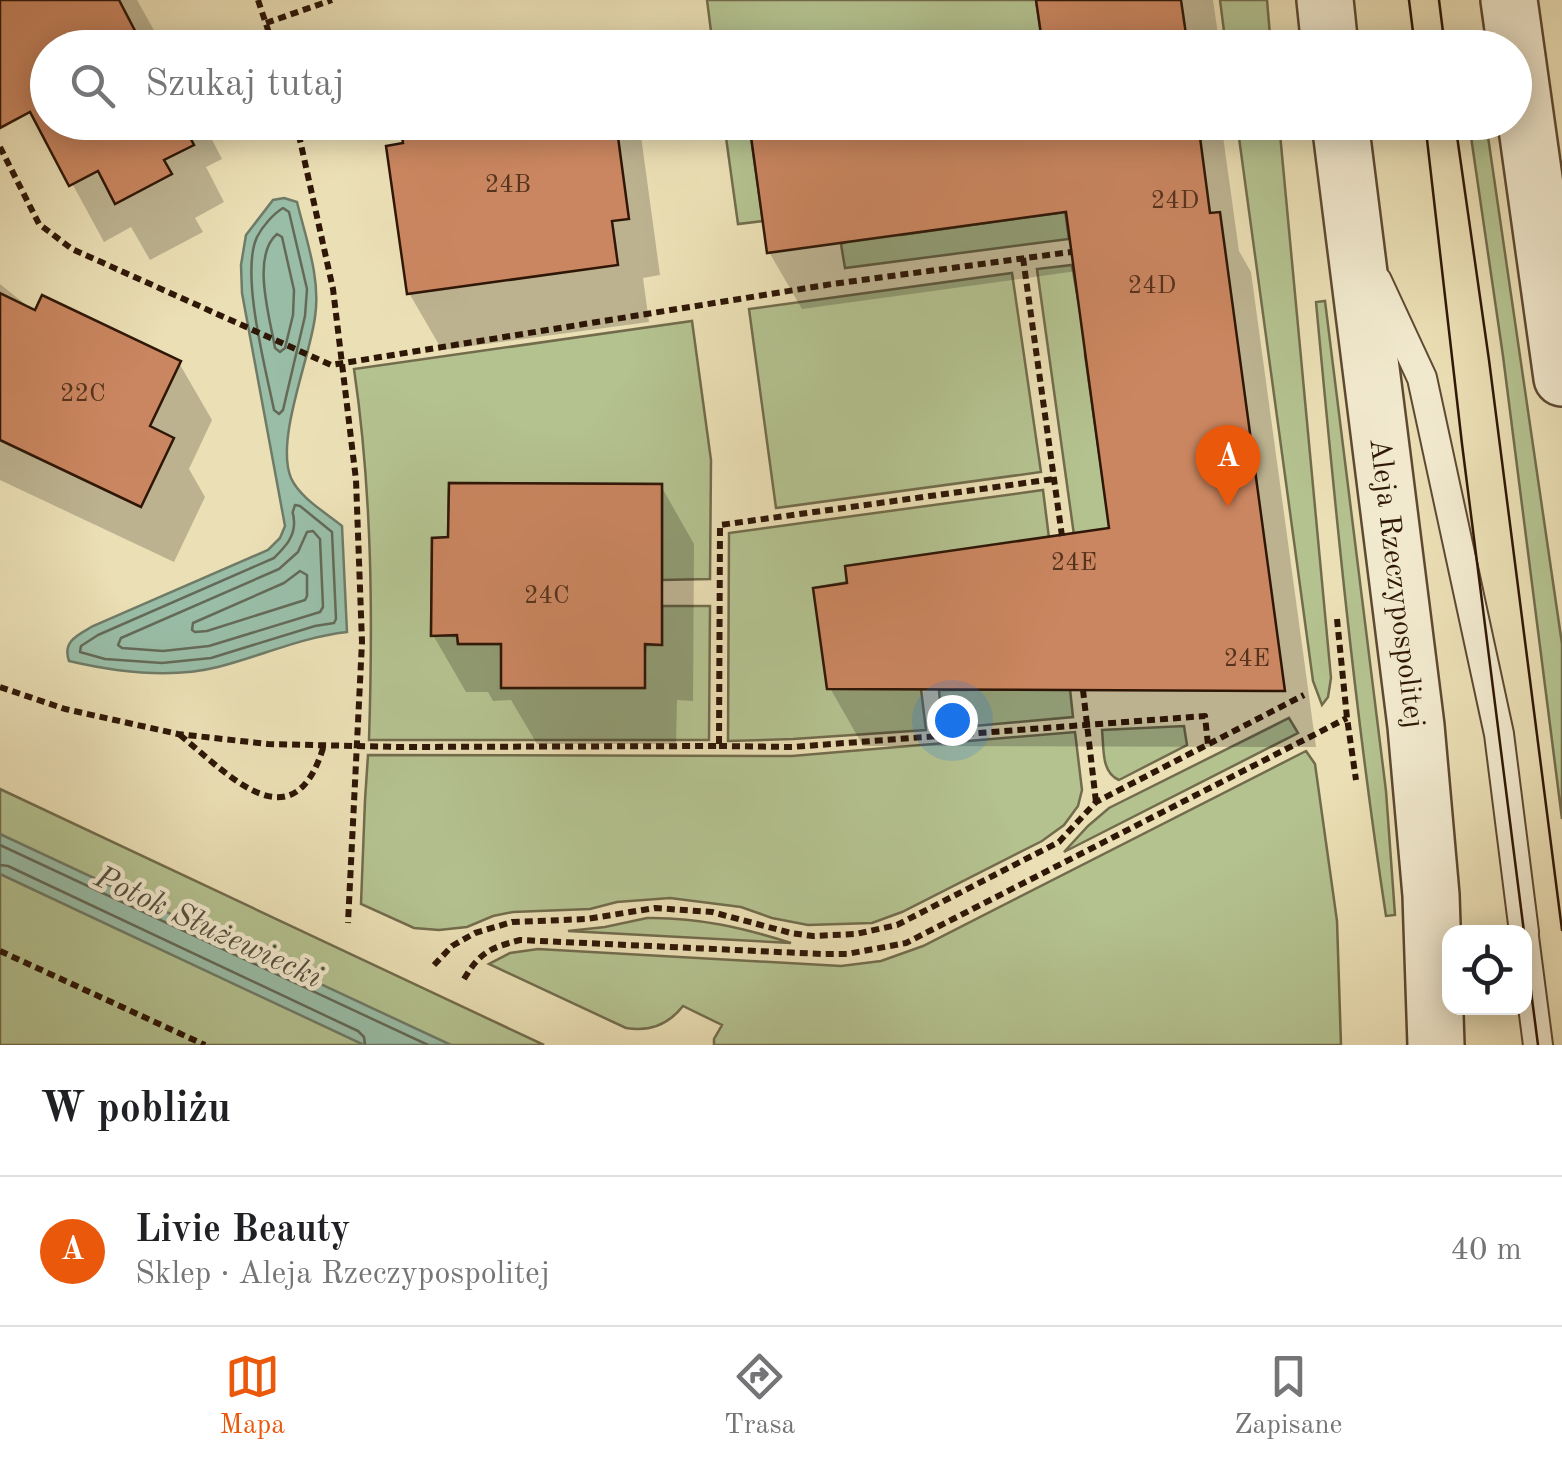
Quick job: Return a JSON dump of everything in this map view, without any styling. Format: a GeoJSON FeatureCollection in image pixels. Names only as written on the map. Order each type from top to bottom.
{"type":"FeatureCollection","features":[{"type":"Feature","properties":{"kind":"street"},"geometry":{"type":"LineString","coordinates":[[1324,0],[1328,30]]}},
{"type":"Feature","properties":{"kind":"street"},"geometry":{"type":"LineString","coordinates":[[1510,0],[1514,30]]}},
{"type":"Feature","properties":{"kind":"street","name":"Aleja Rzeczypospolitej"},"geometry":{"type":"LineString","coordinates":[[1342,140],[1422,777],[1436,1045]]}},
{"type":"Feature","properties":{"kind":"street"},"geometry":{"type":"LineString","coordinates":[[1529,140],[1562,378]]}},
{"type":"Feature","properties":{"kind":"lane"},"geometry":{"type":"LineString","coordinates":[[1354,229],[1422,378],[1499,734],[1523,925]]}},
{"type":"Feature","properties":{"kind":"lane"},"geometry":{"type":"LineString","coordinates":[[1532,998],[1538,1045]]}},
{"type":"Feature","properties":{"kind":"path"},"geometry":{"type":"LineString","coordinates":[[258,0],[268,30]]}},
{"type":"Feature","properties":{"kind":"path"},"geometry":{"type":"LineString","coordinates":[[266,24],[332,0]]}},
{"type":"Feature","properties":{"kind":"path"},"geometry":{"type":"LineString","coordinates":[[300,140],[333,288],[356,480],[362,642],[348,924]]}},
{"type":"Feature","properties":{"kind":"path"},"geometry":{"type":"LineString","coordinates":[[0,148],[39,224],[72,249],[330,366],[832,284],[1071,252]]}},
{"type":"Feature","properties":{"kind":"path"},"geometry":{"type":"LineString","coordinates":[[1023,258],[1062,536]]}},
{"type":"Feature","properties":{"kind":"path"},"geometry":{"type":"LineString","coordinates":[[719,746],[720,525],[1054,479]]}},
{"type":"Feature","properties":{"kind":"path"},"geometry":{"type":"LineString","coordinates":[[0,687],[65,709],[178,734],[268,744],[792,747],[1206,716],[1208,745]]}},
{"type":"Feature","properties":{"kind":"path"},"geometry":{"type":"LineString","coordinates":[[1083,690],[1096,802]]}},
{"type":"Feature","properties":{"kind":"path"},"geometry":{"type":"LineString","coordinates":[[434,965],[452,946],[476,932],[512,922],[588,919],[654,908],[712,912],[814,936],[877,931],[914,917],[1059,842],[1096,802],[1304,695]]}},
{"type":"Feature","properties":{"kind":"path"},"geometry":{"type":"LineString","coordinates":[[464,979],[475,960],[487,950],[520,940],[822,954],[896,946],[1346,718]]}},
{"type":"Feature","properties":{"kind":"path"},"geometry":{"type":"LineString","coordinates":[[178,734],[258,794],[282,798],[302,790],[318,767],[324,745]]}},
{"type":"Feature","properties":{"kind":"path"},"geometry":{"type":"LineString","coordinates":[[0,951],[205,1045]]}},
{"type":"Feature","properties":{"kind":"shaded area"},"geometry":{"type":"Polygon","coordinates":[[[707,0],[1036,0],[1040,30],[711,30],[707,0]]]}},
{"type":"Feature","properties":{"kind":"shaded area"},"geometry":{"type":"Polygon","coordinates":[[[1220,0],[1267,0],[1270,30],[1224,30],[1220,0]]]}},
{"type":"Feature","properties":{"kind":"shaded area"},"geometry":{"type":"Polygon","coordinates":[[[726,140],[751,140],[763,221],[738,224],[726,140]]]}},
{"type":"Feature","properties":{"kind":"shaded area"},"geometry":{"type":"Polygon","coordinates":[[[1239,140],[1281,140],[1331,678],[1328,697],[1322,705],[1313,681],[1239,140]]]}},
{"type":"Feature","properties":{"kind":"shaded area"},"geometry":{"type":"Polygon","coordinates":[[[1471,140],[1488,140],[1562,644],[1562,819],[1471,140]]]}},
{"type":"Feature","properties":{"kind":"shaded area"},"geometry":{"type":"Polygon","coordinates":[[[1064,203],[1069,239],[845,268],[841,244],[846,242],[844,233],[901,235],[1057,213],[1064,203]]]}},
{"type":"Feature","properties":{"kind":"shaded area"},"geometry":{"type":"Polygon","coordinates":[[[1072,265],[1078,300],[1087,299],[1085,355],[1110,529],[1074,535],[1037,269],[1072,265]]]}},
{"type":"Feature","properties":{"kind":"shaded area"},"geometry":{"type":"Polygon","coordinates":[[[1012,273],[1041,472],[776,508],[749,309],[1012,273]]]}},
{"type":"Feature","properties":{"kind":"shaded area"},"geometry":{"type":"Polygon","coordinates":[[[1325,301],[1386,791],[1395,915],[1386,916],[1355,687],[1331,456],[1316,302],[1325,301]]]}},
{"type":"Feature","properties":{"kind":"shaded area"},"geometry":{"type":"Polygon","coordinates":[[[692,321],[711,460],[710,579],[662,580],[662,484],[449,483],[448,538],[432,538],[431,635],[457,636],[458,644],[501,644],[502,688],[644,688],[645,645],[662,645],[662,606],[710,606],[709,740],[369,740],[370,554],[354,369],[692,321]]]}},
{"type":"Feature","properties":{"kind":"shaded area"},"geometry":{"type":"Polygon","coordinates":[[[1043,490],[1049,538],[846,566],[848,582],[814,588],[921,689],[926,730],[728,741],[729,533],[1043,490]]]}},
{"type":"Feature","properties":{"kind":"shaded area"},"geometry":{"type":"Polygon","coordinates":[[[1070,689],[1073,717],[942,729],[939,690],[1070,689]]]}},
{"type":"Feature","properties":{"kind":"shaded area"},"geometry":{"type":"Polygon","coordinates":[[[1289,718],[1298,733],[1064,852],[1109,808],[1289,718]]]}},
{"type":"Feature","properties":{"kind":"shaded area"},"geometry":{"type":"Polygon","coordinates":[[[1184,726],[1187,745],[1119,780],[1109,772],[1102,730],[1184,726]]]}},
{"type":"Feature","properties":{"kind":"shaded area"},"geometry":{"type":"Polygon","coordinates":[[[1075,732],[1082,790],[1078,806],[1064,825],[1042,841],[902,912],[872,923],[808,925],[741,907],[670,898],[617,902],[590,909],[513,912],[467,927],[439,930],[414,928],[361,904],[368,755],[792,756],[1075,732]]]}},
{"type":"Feature","properties":{"kind":"shaded area"},"geometry":{"type":"Polygon","coordinates":[[[1306,751],[1315,764],[1337,921],[1341,1045],[714,1045],[722,1025],[683,1006],[658,1025],[626,1028],[489,964],[510,953],[538,949],[841,966],[881,961],[923,946],[1306,751]]]}},
{"type":"Feature","properties":{"kind":"shaded area"},"geometry":{"type":"Polygon","coordinates":[[[0,789],[544,1045],[0,1045],[0,789]]]}},
{"type":"Feature","properties":{"kind":"shaded area"},"geometry":{"type":"Polygon","coordinates":[[[647,918],[720,924],[791,943],[568,931],[647,918]]]}},
{"type":"Feature","properties":{"kind":"water"},"geometry":{"type":"Polygon","coordinates":[[[273,200],[297,202],[316,288],[312,334],[290,421],[287,462],[300,492],[342,526],[347,632],[298,642],[218,667],[181,673],[124,671],[69,661],[70,644],[87,629],[268,550],[280,538],[285,526],[242,293],[241,265],[246,235],[273,200]]]}},
{"type":"Feature","properties":{"kind":"water"},"geometry":{"type":"Polygon","coordinates":[[[0,834],[451,1045],[364,1045],[0,874],[0,834]]]}},
{"type":"Feature","properties":{"kind":"building"},"geometry":{"type":"Polygon","coordinates":[[[0,0],[119,0],[135,30],[30,30],[30,112],[0,128],[0,0]]]}},
{"type":"Feature","properties":{"kind":"building"},"geometry":{"type":"Polygon","coordinates":[[[1036,0],[1181,0],[1185,30],[1040,30],[1036,0]]]}},
{"type":"Feature","properties":{"kind":"building"},"geometry":{"type":"Polygon","coordinates":[[[45,140],[191,140],[194,145],[164,160],[172,174],[115,204],[98,171],[69,186],[45,140]]]}},
{"type":"Feature","properties":{"kind":"building"},"geometry":{"type":"Polygon","coordinates":[[[403,140],[618,140],[629,219],[612,221],[618,265],[407,294],[386,146],[403,140]]]}},
{"type":"Feature","properties":{"kind":"building"},"geometry":{"type":"Polygon","coordinates":[[[751,140],[1200,140],[1210,213],[1220,212],[1285,691],[827,689],[813,588],[847,583],[845,566],[1109,528],[1066,212],[767,253],[751,140]]]}},
{"type":"Feature","properties":{"kind":"building"},"geometry":{"type":"Polygon","coordinates":[[[0,293],[35,310],[42,295],[181,361],[150,426],[174,438],[141,507],[0,440],[0,293]]]}},
{"type":"Feature","properties":{"kind":"building"},"geometry":{"type":"Polygon","coordinates":[[[449,483],[662,484],[662,645],[645,644],[645,688],[501,688],[501,644],[458,644],[457,635],[431,636],[432,538],[448,537],[449,483]]]}},
{"type":"Feature","properties":{"kind":"tram line"},"geometry":{"type":"LineString","coordinates":[[1409,0],[1413,30]]}},
{"type":"Feature","properties":{"kind":"tram line"},"geometry":{"type":"LineString","coordinates":[[1439,0],[1443,30]]}},
{"type":"Feature","properties":{"kind":"tram line"},"geometry":{"type":"LineString","coordinates":[[1427,140],[1523,925]]}},
{"type":"Feature","properties":{"kind":"tram line"},"geometry":{"type":"LineString","coordinates":[[1458,140],[1562,930]]}},
{"type":"Feature","properties":{"kind":"tram line"},"geometry":{"type":"LineString","coordinates":[[1532,999],[1538,1045]]}},
{"type":"Feature","properties":{"kind":"place","name":"Livie Beauty"},"geometry":{"type":"Point","coordinates":[1228,507]}},
{"type":"Feature","properties":{"kind":"water label","name":"Potok Służewiecki"},"geometry":{"type":"Point","coordinates":[209,926]}}]}
